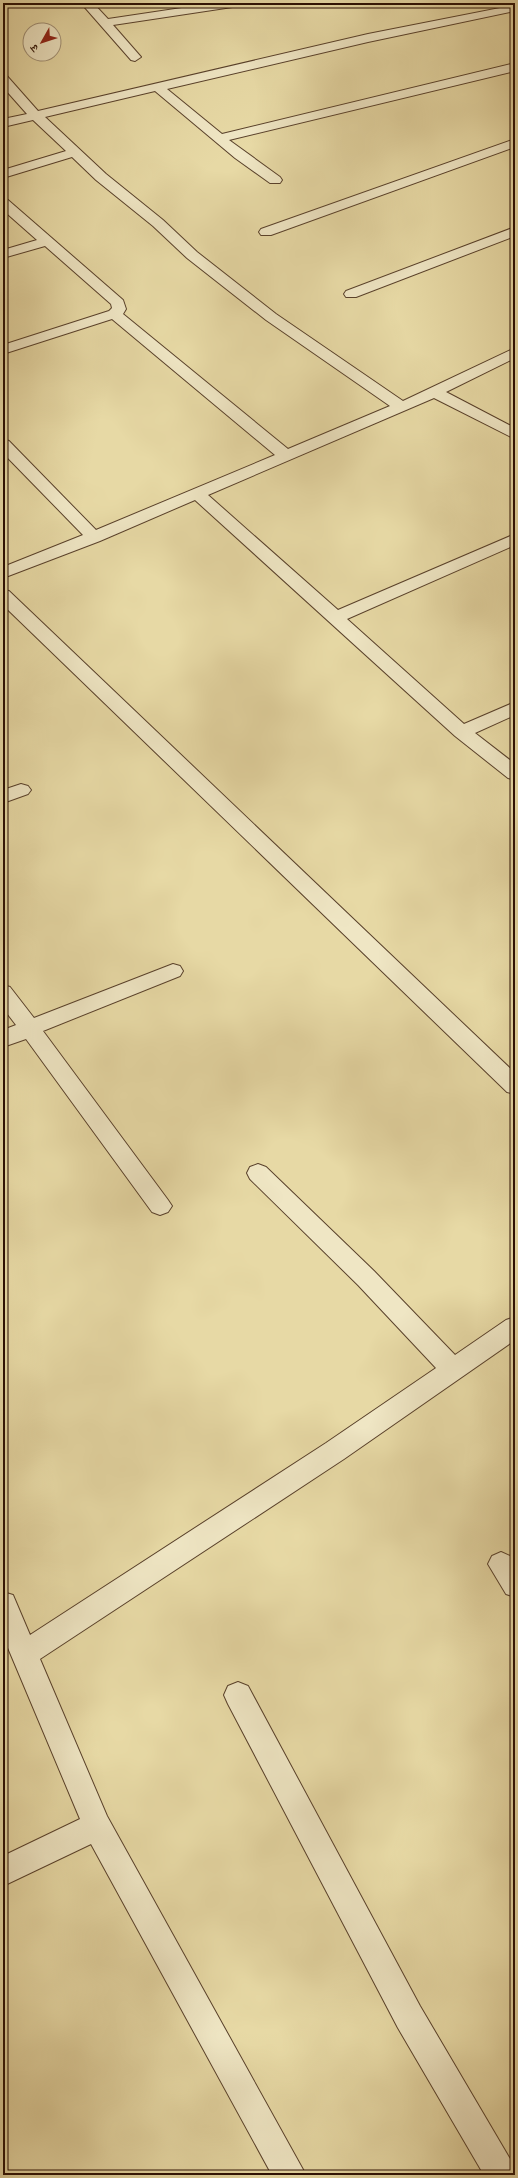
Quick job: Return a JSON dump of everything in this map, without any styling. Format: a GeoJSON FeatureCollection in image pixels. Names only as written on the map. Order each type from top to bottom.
{"type":"FeatureCollection","features":[{"type":"Feature","properties":{"kind":"street"},"geometry":{"type":"LineString","coordinates":[[88,3],[135,57]]}},
{"type":"Feature","properties":{"kind":"street"},"geometry":{"type":"LineString","coordinates":[[104,23],[239,3]]}},
{"type":"Feature","properties":{"kind":"street"},"geometry":{"type":"LineString","coordinates":[[496,3],[513,10]]}},
{"type":"Feature","properties":{"kind":"street"},"geometry":{"type":"LineString","coordinates":[[3,122],[368,38],[513,10]]}},
{"type":"Feature","properties":{"kind":"street"},"geometry":{"type":"LineString","coordinates":[[220,138],[515,67]]}},
{"type":"Feature","properties":{"kind":"street"},"geometry":{"type":"LineString","coordinates":[[3,79],[35,115],[101,177],[158,223],[192,255],[271,317],[402,407]]}},
{"type":"Feature","properties":{"kind":"street"},"geometry":{"type":"LineString","coordinates":[[157,87],[240,155],[275,180]]}},
{"type":"Feature","properties":{"kind":"street"},"geometry":{"type":"LineString","coordinates":[[266,232],[515,143]]}},
{"type":"Feature","properties":{"kind":"street"},"geometry":{"type":"LineString","coordinates":[[3,174],[75,152]]}},
{"type":"Feature","properties":{"kind":"street"},"geometry":{"type":"LineString","coordinates":[[3,203],[118,303],[119,309],[114,314],[3,350]]}},
{"type":"Feature","properties":{"kind":"street"},"geometry":{"type":"LineString","coordinates":[[351,294],[515,231]]}},
{"type":"Feature","properties":{"kind":"street"},"geometry":{"type":"LineString","coordinates":[[3,254],[48,241]]}},
{"type":"Feature","properties":{"kind":"street"},"geometry":{"type":"LineString","coordinates":[[114,314],[189,374],[286,456]]}},
{"type":"Feature","properties":{"kind":"street"},"geometry":{"type":"LineString","coordinates":[[3,573],[94,537],[402,407],[482,370],[515,352]]}},
{"type":"Feature","properties":{"kind":"street"},"geometry":{"type":"LineString","coordinates":[[434,392],[515,434]]}},
{"type":"Feature","properties":{"kind":"street"},"geometry":{"type":"LineString","coordinates":[[4,446],[94,537]]}},
{"type":"Feature","properties":{"kind":"street"},"geometry":{"type":"LineString","coordinates":[[197,493],[462,732],[515,774]]}},
{"type":"Feature","properties":{"kind":"street"},"geometry":{"type":"LineString","coordinates":[[336,617],[515,539]]}},
{"type":"Feature","properties":{"kind":"street"},"geometry":{"type":"LineString","coordinates":[[3,595],[515,1086]]}},
{"type":"Feature","properties":{"kind":"street"},"geometry":{"type":"LineString","coordinates":[[462,732],[515,708]]}},
{"type":"Feature","properties":{"kind":"street"},"geometry":{"type":"LineString","coordinates":[[3,797],[21,790]]}},
{"type":"Feature","properties":{"kind":"street"},"geometry":{"type":"LineString","coordinates":[[3,1039],[29,1027],[173,971]]}},
{"type":"Feature","properties":{"kind":"street"},"geometry":{"type":"LineString","coordinates":[[3,992],[160,1206]]}},
{"type":"Feature","properties":{"kind":"street"},"geometry":{"type":"LineString","coordinates":[[258,1173],[366,1278],[453,1370]]}},
{"type":"Feature","properties":{"kind":"street"},"geometry":{"type":"LineString","coordinates":[[25,1653],[335,1451],[515,1327]]}},
{"type":"Feature","properties":{"kind":"street"},"geometry":{"type":"LineString","coordinates":[[3,1604],[97,1826],[290,2175]]}},
{"type":"Feature","properties":{"kind":"street"},"geometry":{"type":"LineString","coordinates":[[238,1695],[409,2017],[502,2175]]}},
{"type":"Feature","properties":{"kind":"street"},"geometry":{"type":"LineString","coordinates":[[3,1871],[97,1826]]}}]}
